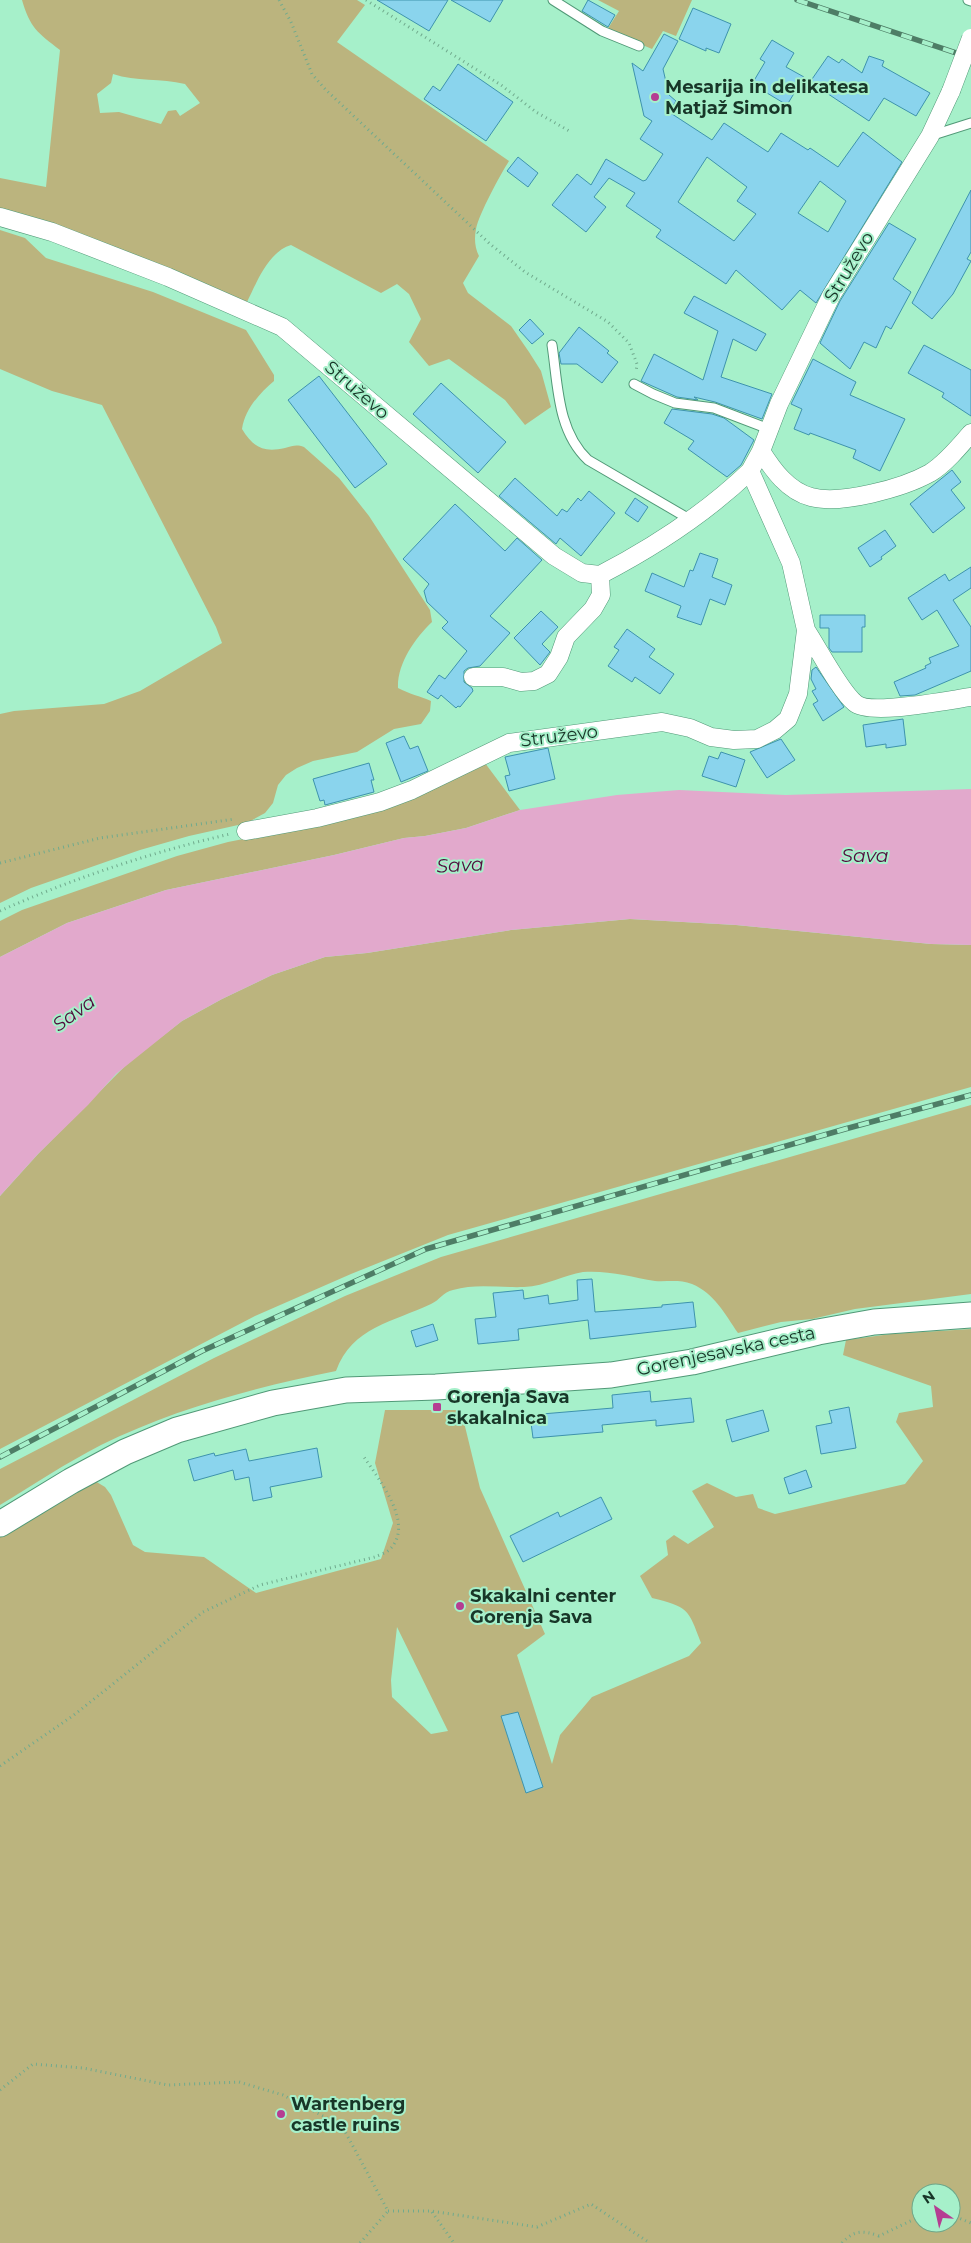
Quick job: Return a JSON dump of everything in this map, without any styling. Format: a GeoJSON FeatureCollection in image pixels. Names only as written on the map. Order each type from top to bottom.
{"type":"FeatureCollection","features":[{"type":"Feature","properties":{"kind":"street","name":"Struževo"},"geometry":{"type":"LineString","coordinates":[[0,217],[52,232],[168,277],[282,327],[554,556],[582,573],[600,575],[622,564],[691,520],[750,471],[761,451],[769,428],[831,296],[930,136],[952,91],[971,38]]}},
{"type":"Feature","properties":{"kind":"street"},"geometry":{"type":"LineString","coordinates":[[761,451],[779,477],[791,488],[810,497],[837,500],[900,486],[932,472],[971,433]]}},
{"type":"Feature","properties":{"kind":"street","name":"Struževo"},"geometry":{"type":"LineString","coordinates":[[245,824],[318,818],[380,802],[412,790],[509,742],[662,722],[690,728],[711,737],[734,740],[757,739],[776,730],[788,719],[798,694],[806,630],[791,563],[750,471]]}},
{"type":"Feature","properties":{"kind":"street"},"geometry":{"type":"LineString","coordinates":[[473,677],[503,678],[521,682],[534,681],[548,674],[559,657],[566,636],[593,609],[601,595],[600,575]]}},
{"type":"Feature","properties":{"kind":"street","name":"Struževo"},"geometry":{"type":"LineString","coordinates":[[806,630],[848,696],[860,707],[876,709],[971,697]]}},
{"type":"Feature","properties":{"kind":"street","name":"Gorenjesavska cesta"},"geometry":{"type":"LineString","coordinates":[[0,1524],[71,1481],[125,1452],[177,1430],[273,1403],[346,1390],[436,1387],[611,1375],[692,1362],[818,1332],[874,1322],[971,1315]]}},
{"type":"Feature","properties":{"kind":"lane"},"geometry":{"type":"LineString","coordinates":[[552,0],[602,32],[639,46]]}},
{"type":"Feature","properties":{"kind":"lane"},"geometry":{"type":"LineString","coordinates":[[930,136],[971,123]]}},
{"type":"Feature","properties":{"kind":"lane"},"geometry":{"type":"LineString","coordinates":[[552,345],[562,415],[569,436],[579,451],[604,469],[691,520]]}},
{"type":"Feature","properties":{"kind":"lane"},"geometry":{"type":"LineString","coordinates":[[634,384],[653,394],[675,402],[714,408],[769,428]]}},
{"type":"Feature","properties":{"kind":"path"},"geometry":{"type":"LineString","coordinates":[[279,0],[291,22],[312,74],[326,90],[490,244],[526,272],[595,314],[615,329],[629,343],[637,364],[634,384]]}},
{"type":"Feature","properties":{"kind":"path"},"geometry":{"type":"LineString","coordinates":[[366,0],[501,84],[536,112],[571,132]]}},
{"type":"Feature","properties":{"kind":"path"},"geometry":{"type":"LineString","coordinates":[[0,863],[100,838],[245,824]]}},
{"type":"Feature","properties":{"kind":"path"},"geometry":{"type":"LineString","coordinates":[[0,911],[47,890],[245,824]]}},
{"type":"Feature","properties":{"kind":"path"},"geometry":{"type":"LineString","coordinates":[[0,1766],[74,1715],[202,1612],[260,1585],[375,1557],[389,1550],[399,1533],[397,1514],[384,1488],[364,1457]]}},
{"type":"Feature","properties":{"kind":"path"},"geometry":{"type":"LineString","coordinates":[[0,2090],[33,2064],[83,2068],[168,2084],[239,2082],[283,2095],[342,2126],[388,2211]]}},
{"type":"Feature","properties":{"kind":"path"},"geometry":{"type":"LineString","coordinates":[[388,2211],[432,2212],[537,2227],[590,2204],[650,2243]]}},
{"type":"Feature","properties":{"kind":"path"},"geometry":{"type":"LineString","coordinates":[[360,2243],[388,2211]]}},
{"type":"Feature","properties":{"kind":"path"},"geometry":{"type":"LineString","coordinates":[[432,2212],[454,2243]]}},
{"type":"Feature","properties":{"kind":"path"},"geometry":{"type":"LineString","coordinates":[[842,2243],[850,2234],[868,2232],[879,2236],[911,2221]]}},
{"type":"Feature","properties":{"kind":"shaded area"},"geometry":{"type":"Polygon","coordinates":[[[22,0],[357,0],[365,5],[337,42],[509,161],[481,214],[475,240],[479,256],[463,283],[468,293],[511,326],[541,371],[551,407],[525,425],[505,400],[449,359],[429,366],[409,342],[421,319],[409,294],[397,284],[381,293],[291,245],[276,254],[270,261],[259,277],[247,302],[203,284],[0,210],[0,178],[46,187],[60,50],[32,24],[22,0]],[[113,74],[111,83],[97,94],[100,113],[119,112],[161,124],[168,111],[176,110],[180,116],[200,103],[185,84],[113,74]]]}},
{"type":"Feature","properties":{"kind":"shaded area"},"geometry":{"type":"Polygon","coordinates":[[[598,0],[692,0],[676,36],[663,31],[652,49],[607,30],[619,11],[598,0]]]}},
{"type":"Feature","properties":{"kind":"shaded area"},"geometry":{"type":"Polygon","coordinates":[[[0,230],[25,238],[46,258],[153,292],[246,330],[274,375],[274,381],[249,408],[242,429],[250,440],[265,449],[271,450],[297,445],[304,447],[339,478],[369,516],[430,610],[432,622],[408,652],[398,679],[398,688],[431,701],[430,711],[421,724],[394,729],[357,752],[313,761],[297,768],[286,775],[278,785],[273,803],[265,813],[247,823],[189,836],[140,850],[31,888],[0,903],[0,714],[14,711],[104,704],[140,691],[222,643],[216,627],[102,405],[52,391],[0,369],[0,230]]]}},
{"type":"Feature","properties":{"kind":"shaded area"},"geometry":{"type":"Polygon","coordinates":[[[485,763],[520,810],[466,828],[404,838],[334,855],[166,890],[67,923],[0,957],[0,921],[22,910],[177,856],[228,842],[279,832],[485,763]]]}},
{"type":"Feature","properties":{"kind":"shaded area"},"geometry":{"type":"Polygon","coordinates":[[[630,919],[736,925],[931,944],[971,945],[971,1087],[448,1235],[351,1274],[255,1316],[0,1449],[0,1196],[38,1154],[130,1061],[182,1021],[222,999],[272,975],[325,957],[367,953],[511,930],[630,919]]]}},
{"type":"Feature","properties":{"kind":"shaded area"},"geometry":{"type":"Polygon","coordinates":[[[971,1105],[971,1294],[855,1309],[812,1319],[781,1322],[738,1333],[713,1298],[700,1288],[682,1282],[655,1281],[601,1272],[583,1272],[532,1286],[479,1286],[462,1288],[450,1291],[431,1304],[363,1335],[352,1344],[343,1356],[336,1371],[216,1400],[157,1420],[88,1452],[0,1505],[0,1469],[214,1358],[345,1296],[441,1257],[971,1105]]]}},
{"type":"Feature","properties":{"kind":"shaded area"},"geometry":{"type":"Polygon","coordinates":[[[971,1329],[971,2243],[0,2243],[0,1537],[95,1481],[105,1487],[111,1495],[133,1545],[145,1552],[204,1557],[256,1593],[381,1559],[393,1523],[375,1463],[385,1410],[461,1410],[480,1488],[545,1634],[517,1655],[552,1764],[560,1735],[592,1697],[689,1656],[701,1643],[693,1622],[685,1611],[673,1604],[652,1598],[640,1576],[668,1555],[666,1541],[674,1535],[688,1544],[714,1527],[692,1491],[707,1483],[736,1497],[753,1494],[758,1508],[775,1514],[905,1484],[923,1461],[896,1422],[899,1413],[933,1407],[931,1386],[843,1355],[846,1340],[891,1334],[971,1329]],[[397,1627],[391,1680],[392,1697],[431,1734],[448,1731],[397,1627]]]}},
{"type":"Feature","properties":{"kind":"water","name":"Sava"},"geometry":{"type":"Polygon","coordinates":[[[971,789],[971,945],[931,944],[736,925],[630,919],[511,930],[367,953],[325,957],[272,975],[182,1021],[116,1074],[0,1196],[0,957],[67,923],[166,890],[334,855],[404,838],[466,828],[520,810],[617,795],[679,790],[786,795],[971,789]]]}},
{"type":"Feature","properties":{"kind":"building"},"geometry":{"type":"Polygon","coordinates":[[[377,0],[448,0],[429,31],[377,0]]]}},
{"type":"Feature","properties":{"kind":"building"},"geometry":{"type":"Polygon","coordinates":[[[451,0],[503,0],[490,22],[451,0]]]}},
{"type":"Feature","properties":{"kind":"building"},"geometry":{"type":"Polygon","coordinates":[[[588,0],[615,15],[608,27],[582,11],[588,0]]]}},
{"type":"Feature","properties":{"kind":"building"},"geometry":{"type":"Polygon","coordinates":[[[693,8],[731,24],[719,53],[706,48],[706,51],[679,39],[693,8]]]}},
{"type":"Feature","properties":{"kind":"building"},"geometry":{"type":"Polygon","coordinates":[[[664,34],[678,41],[663,69],[669,95],[676,101],[669,112],[712,140],[724,123],[768,152],[781,133],[808,150],[810,148],[838,167],[863,132],[902,162],[816,303],[800,290],[782,310],[736,270],[726,284],[656,237],[661,230],[626,206],[635,193],[609,178],[594,197],[606,207],[586,232],[552,205],[577,174],[591,185],[606,159],[643,181],[646,180],[663,154],[640,139],[652,121],[644,116],[632,63],[643,71],[664,34]],[[707,157],[678,202],[734,241],[756,214],[737,201],[747,187],[707,157]],[[820,181],[798,213],[828,232],[846,201],[820,181]]]}},
{"type":"Feature","properties":{"kind":"building"},"geometry":{"type":"Polygon","coordinates":[[[772,40],[794,53],[786,67],[804,77],[787,105],[752,84],[765,62],[760,59],[772,40]]]}},
{"type":"Feature","properties":{"kind":"building"},"geometry":{"type":"Polygon","coordinates":[[[828,56],[839,63],[842,59],[862,73],[869,56],[884,61],[882,66],[930,93],[916,116],[884,98],[869,121],[810,82],[828,56]]]}},
{"type":"Feature","properties":{"kind":"building"},"geometry":{"type":"Polygon","coordinates":[[[458,64],[513,102],[486,141],[424,99],[433,86],[440,91],[458,64]]]}},
{"type":"Feature","properties":{"kind":"building"},"geometry":{"type":"Polygon","coordinates":[[[518,157],[538,173],[528,187],[507,171],[518,157]]]}},
{"type":"Feature","properties":{"kind":"building"},"geometry":{"type":"Polygon","coordinates":[[[971,190],[971,252],[967,259],[971,261],[953,294],[932,319],[912,303],[971,190]]]}},
{"type":"Feature","properties":{"kind":"building"},"geometry":{"type":"Polygon","coordinates":[[[889,223],[916,239],[893,279],[911,292],[891,329],[886,326],[876,348],[864,342],[850,369],[820,343],[840,301],[889,223]]]}},
{"type":"Feature","properties":{"kind":"building"},"geometry":{"type":"Polygon","coordinates":[[[694,296],[766,334],[756,351],[733,339],[721,377],[772,394],[762,419],[715,402],[694,397],[698,400],[677,397],[641,381],[654,354],[703,380],[718,331],[684,313],[694,296]]]}},
{"type":"Feature","properties":{"kind":"building"},"geometry":{"type":"Polygon","coordinates":[[[530,319],[544,334],[532,344],[519,330],[530,319]]]}},
{"type":"Feature","properties":{"kind":"building"},"geometry":{"type":"Polygon","coordinates":[[[579,327],[609,351],[607,353],[618,362],[602,383],[577,364],[561,364],[559,353],[579,327]]]}},
{"type":"Feature","properties":{"kind":"building"},"geometry":{"type":"Polygon","coordinates":[[[924,345],[971,370],[971,416],[942,397],[944,393],[908,373],[924,345]]]}},
{"type":"Feature","properties":{"kind":"building"},"geometry":{"type":"Polygon","coordinates":[[[813,359],[856,382],[850,395],[905,419],[880,471],[853,458],[856,450],[794,429],[802,409],[791,404],[813,359]]]}},
{"type":"Feature","properties":{"kind":"building"},"geometry":{"type":"Polygon","coordinates":[[[319,376],[387,464],[355,488],[288,400],[319,376]]]}},
{"type":"Feature","properties":{"kind":"building"},"geometry":{"type":"Polygon","coordinates":[[[441,383],[506,442],[478,473],[413,414],[441,383]]]}},
{"type":"Feature","properties":{"kind":"building"},"geometry":{"type":"Polygon","coordinates":[[[672,409],[712,414],[724,418],[754,440],[741,465],[727,477],[688,449],[694,441],[664,423],[672,409]]]}},
{"type":"Feature","properties":{"kind":"building"},"geometry":{"type":"Polygon","coordinates":[[[952,470],[961,482],[951,490],[965,508],[933,533],[910,504],[952,470]]]}},
{"type":"Feature","properties":{"kind":"building"},"geometry":{"type":"Polygon","coordinates":[[[515,478],[557,516],[562,509],[567,512],[578,498],[581,501],[589,491],[615,513],[581,556],[560,538],[556,544],[499,496],[515,478]]]}},
{"type":"Feature","properties":{"kind":"building"},"geometry":{"type":"Polygon","coordinates":[[[635,498],[648,507],[638,522],[625,513],[635,498]]]}},
{"type":"Feature","properties":{"kind":"building"},"geometry":{"type":"Polygon","coordinates":[[[455,504],[505,551],[517,538],[542,560],[490,616],[510,633],[480,666],[468,668],[464,671],[464,682],[473,691],[460,707],[456,708],[441,695],[438,699],[427,692],[439,675],[445,679],[467,651],[442,628],[448,622],[427,602],[424,591],[429,584],[403,559],[455,504]]]}},
{"type":"Feature","properties":{"kind":"building"},"geometry":{"type":"Polygon","coordinates":[[[885,530],[896,546],[870,567],[858,548],[885,530]]]}},
{"type":"Feature","properties":{"kind":"building"},"geometry":{"type":"Polygon","coordinates":[[[700,553],[718,559],[712,577],[732,585],[725,605],[710,599],[701,625],[677,617],[681,606],[645,591],[652,573],[684,587],[690,570],[693,571],[700,553]]]}},
{"type":"Feature","properties":{"kind":"building"},"geometry":{"type":"Polygon","coordinates":[[[971,567],[971,588],[953,600],[971,627],[971,671],[915,695],[900,696],[894,682],[926,668],[925,666],[931,663],[929,658],[959,646],[937,610],[922,620],[908,598],[945,574],[949,581],[971,567]]]}},
{"type":"Feature","properties":{"kind":"building"},"geometry":{"type":"Polygon","coordinates":[[[541,611],[558,627],[542,644],[550,652],[540,665],[514,638],[541,611]]]}},
{"type":"Feature","properties":{"kind":"building"},"geometry":{"type":"Polygon","coordinates":[[[820,615],[865,615],[865,627],[862,627],[862,652],[832,652],[829,648],[829,628],[820,628],[820,615]]]}},
{"type":"Feature","properties":{"kind":"building"},"geometry":{"type":"Polygon","coordinates":[[[627,629],[655,649],[649,657],[674,674],[660,694],[635,677],[632,682],[608,666],[619,650],[614,647],[627,629]]]}},
{"type":"Feature","properties":{"kind":"building"},"geometry":{"type":"Polygon","coordinates":[[[816,667],[844,707],[823,721],[813,704],[818,701],[812,691],[816,689],[811,679],[812,670],[816,667]]]}},
{"type":"Feature","properties":{"kind":"building"},"geometry":{"type":"Polygon","coordinates":[[[903,719],[906,745],[886,748],[886,744],[866,747],[863,725],[903,719]]]}},
{"type":"Feature","properties":{"kind":"building"},"geometry":{"type":"Polygon","coordinates":[[[404,736],[410,749],[418,746],[428,771],[401,782],[386,743],[404,736]]]}},
{"type":"Feature","properties":{"kind":"building"},"geometry":{"type":"Polygon","coordinates":[[[781,739],[795,760],[767,778],[750,752],[781,739]]]}},
{"type":"Feature","properties":{"kind":"building"},"geometry":{"type":"Polygon","coordinates":[[[548,748],[555,779],[509,791],[505,776],[510,775],[505,757],[548,748]]]}},
{"type":"Feature","properties":{"kind":"building"},"geometry":{"type":"Polygon","coordinates":[[[721,752],[745,760],[736,787],[702,776],[709,756],[718,759],[721,752]]]}},
{"type":"Feature","properties":{"kind":"building"},"geometry":{"type":"Polygon","coordinates":[[[369,763],[374,780],[371,780],[374,792],[325,805],[324,800],[320,801],[313,779],[369,763]]]}},
{"type":"Feature","properties":{"kind":"building"},"geometry":{"type":"Polygon","coordinates":[[[592,1279],[595,1312],[662,1307],[662,1305],[693,1302],[696,1327],[590,1339],[588,1320],[518,1329],[519,1340],[478,1344],[475,1319],[496,1317],[493,1293],[523,1290],[524,1299],[548,1295],[549,1304],[578,1300],[577,1280],[592,1279]]]}},
{"type":"Feature","properties":{"kind":"building"},"geometry":{"type":"Polygon","coordinates":[[[433,1324],[438,1340],[416,1347],[411,1331],[433,1324]]]}},
{"type":"Feature","properties":{"kind":"building"},"geometry":{"type":"Polygon","coordinates":[[[650,1391],[651,1402],[691,1398],[694,1422],[656,1426],[656,1420],[602,1425],[603,1432],[533,1438],[530,1415],[613,1408],[612,1395],[650,1391]]]}},
{"type":"Feature","properties":{"kind":"building"},"geometry":{"type":"Polygon","coordinates":[[[849,1407],[856,1448],[821,1454],[816,1426],[832,1423],[829,1411],[849,1407]]]}},
{"type":"Feature","properties":{"kind":"building"},"geometry":{"type":"Polygon","coordinates":[[[763,1410],[769,1431],[732,1442],[726,1420],[763,1410]]]}},
{"type":"Feature","properties":{"kind":"building"},"geometry":{"type":"Polygon","coordinates":[[[317,1448],[322,1477],[270,1487],[272,1497],[253,1501],[249,1477],[235,1480],[233,1470],[194,1481],[188,1460],[214,1453],[215,1456],[246,1449],[249,1461],[317,1448]]]}},
{"type":"Feature","properties":{"kind":"building"},"geometry":{"type":"Polygon","coordinates":[[[806,1470],[812,1487],[789,1494],[784,1478],[806,1470]]]}},
{"type":"Feature","properties":{"kind":"building"},"geometry":{"type":"Polygon","coordinates":[[[601,1497],[612,1519],[523,1562],[510,1536],[558,1512],[560,1517],[601,1497]]]}},
{"type":"Feature","properties":{"kind":"building"},"geometry":{"type":"Polygon","coordinates":[[[518,1712],[543,1787],[526,1793],[501,1716],[518,1712]]]}},
{"type":"Feature","properties":{"kind":"railway"},"geometry":{"type":"LineString","coordinates":[[797,0],[971,58]]}},
{"type":"Feature","properties":{"kind":"railway"},"geometry":{"type":"LineString","coordinates":[[0,1457],[202,1351],[426,1249],[845,1129],[971,1095]]}},
{"type":"Feature","properties":{"kind":"place","name":"Mesarija in delikatesa Matjaž Simon"},"geometry":{"type":"Point","coordinates":[655,97]}},
{"type":"Feature","properties":{"kind":"place","name":"Gorenja Sava skakalnica"},"geometry":{"type":"Point","coordinates":[437,1407]}},
{"type":"Feature","properties":{"kind":"place","name":"Skakalni center Gorenja Sava"},"geometry":{"type":"Point","coordinates":[460,1606]}},
{"type":"Feature","properties":{"kind":"place","name":"Wartenberg castle ruins"},"geometry":{"type":"Point","coordinates":[281,2114]}}]}
